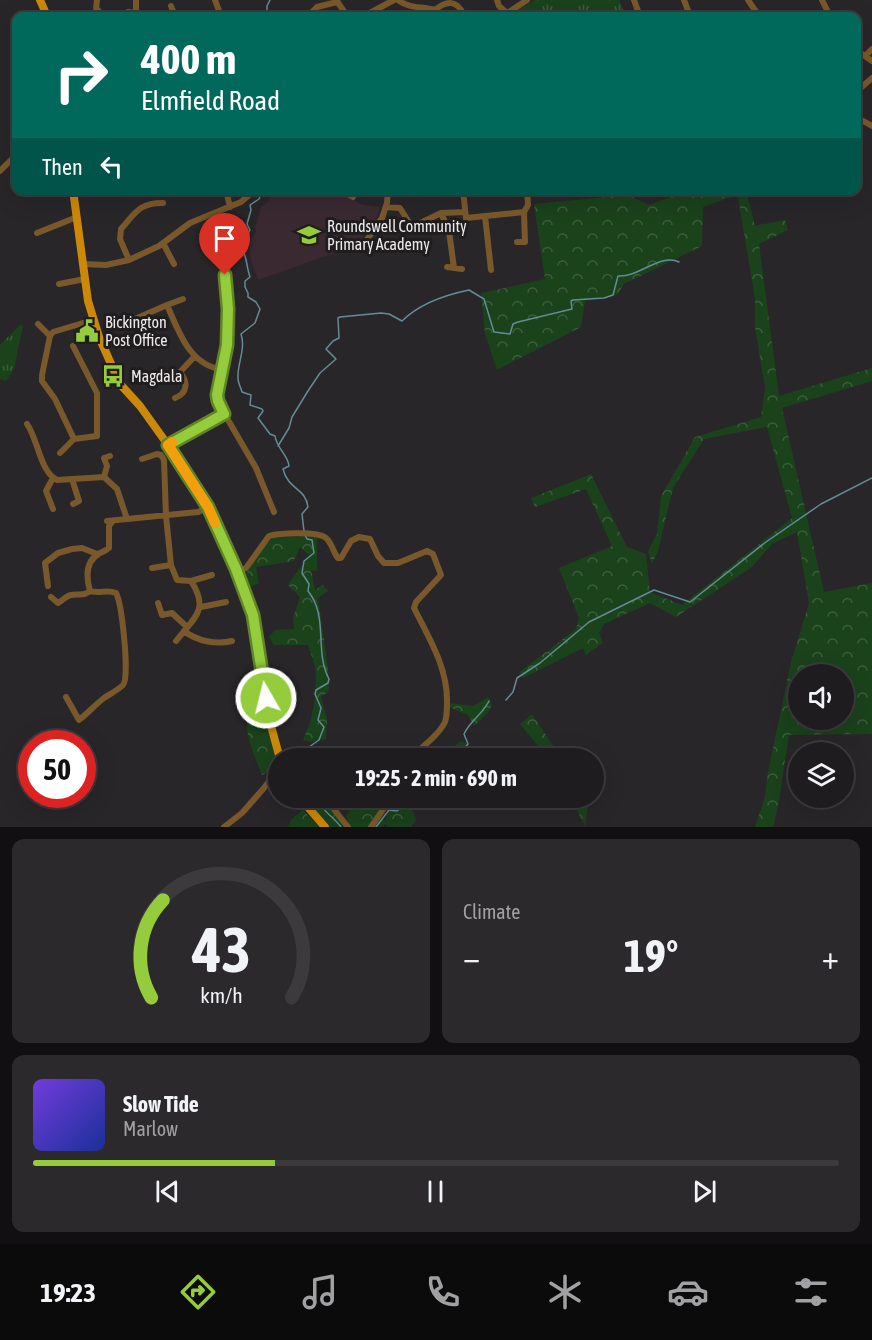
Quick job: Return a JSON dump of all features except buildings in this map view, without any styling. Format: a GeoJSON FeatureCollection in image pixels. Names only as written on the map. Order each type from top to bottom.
{"type":"FeatureCollection","features":[{"type":"Feature","properties":{"kind":"main road"},"geometry":{"type":"LineString","coordinates":[[74,195],[82,264],[93,320],[120,384],[140,406],[168,445],[208,507],[237,572],[253,615],[267,711],[277,748]]}},
{"type":"Feature","properties":{"kind":"main road"},"geometry":{"type":"LineString","coordinates":[[309,808],[325,827]]}},
{"type":"Feature","properties":{"kind":"street"},"geometry":{"type":"LineString","coordinates":[[372,12],[396,0],[411,7],[427,8],[433,12]]}},
{"type":"Feature","properties":{"kind":"street"},"geometry":{"type":"LineString","coordinates":[[436,12],[441,3],[450,0],[460,5],[461,12]]}},
{"type":"Feature","properties":{"kind":"street"},"geometry":{"type":"LineString","coordinates":[[510,12],[528,0]]}},
{"type":"Feature","properties":{"kind":"street"},"geometry":{"type":"LineString","coordinates":[[312,12],[316,8],[337,1]]}},
{"type":"Feature","properties":{"kind":"street"},"geometry":{"type":"LineString","coordinates":[[171,6],[173,12]]}},
{"type":"Feature","properties":{"kind":"street"},"geometry":{"type":"LineString","coordinates":[[866,56],[872,49]]}},
{"type":"Feature","properties":{"kind":"street"},"geometry":{"type":"LineString","coordinates":[[861,53],[872,61]]}},
{"type":"Feature","properties":{"kind":"street"},"geometry":{"type":"LineString","coordinates":[[0,171],[12,159]]}},
{"type":"Feature","properties":{"kind":"street"},"geometry":{"type":"LineString","coordinates":[[227,195],[230,207]]}},
{"type":"Feature","properties":{"kind":"street"},"geometry":{"type":"LineString","coordinates":[[82,264],[106,265],[129,260],[163,243],[190,223],[230,207],[248,195]]}},
{"type":"Feature","properties":{"kind":"street"},"geometry":{"type":"LineString","coordinates":[[364,244],[382,218],[386,207],[386,195]]}},
{"type":"Feature","properties":{"kind":"street"},"geometry":{"type":"LineString","coordinates":[[463,195],[466,218],[524,212]]}},
{"type":"Feature","properties":{"kind":"street"},"geometry":{"type":"LineString","coordinates":[[517,242],[525,242],[524,212],[528,205],[527,195]]}},
{"type":"Feature","properties":{"kind":"street"},"geometry":{"type":"LineString","coordinates":[[129,260],[120,239],[121,229],[141,206],[150,203],[164,203]]}},
{"type":"Feature","properties":{"kind":"street"},"geometry":{"type":"LineString","coordinates":[[386,207],[400,208],[412,227],[441,213],[465,212]]}},
{"type":"Feature","properties":{"kind":"street"},"geometry":{"type":"LineString","coordinates":[[217,212],[224,254],[228,309],[227,345],[217,395],[218,401],[256,468],[275,514]]}},
{"type":"Feature","properties":{"kind":"street"},"geometry":{"type":"LineString","coordinates":[[441,213],[448,231],[451,268],[462,269]]}},
{"type":"Feature","properties":{"kind":"street"},"geometry":{"type":"LineString","coordinates":[[485,216],[491,270]]}},
{"type":"Feature","properties":{"kind":"street"},"geometry":{"type":"LineString","coordinates":[[37,233],[76,218]]}},
{"type":"Feature","properties":{"kind":"street"},"geometry":{"type":"LineString","coordinates":[[163,243],[174,264]]}},
{"type":"Feature","properties":{"kind":"street"},"geometry":{"type":"LineString","coordinates":[[59,284],[85,279]]}},
{"type":"Feature","properties":{"kind":"street"},"geometry":{"type":"LineString","coordinates":[[135,319],[183,298]]}},
{"type":"Feature","properties":{"kind":"street"},"geometry":{"type":"LineString","coordinates":[[167,304],[187,348],[210,366],[223,370]]}},
{"type":"Feature","properties":{"kind":"street"},"geometry":{"type":"LineString","coordinates":[[74,439],[55,399],[42,381],[42,375],[50,336],[53,332],[93,320]]}},
{"type":"Feature","properties":{"kind":"street"},"geometry":{"type":"LineString","coordinates":[[38,324],[50,336]]}},
{"type":"Feature","properties":{"kind":"street"},"geometry":{"type":"LineString","coordinates":[[73,346],[97,393],[98,444]]}},
{"type":"Feature","properties":{"kind":"street"},"geometry":{"type":"LineString","coordinates":[[179,398],[186,384],[177,374],[195,356]]}},
{"type":"Feature","properties":{"kind":"street"},"geometry":{"type":"LineString","coordinates":[[168,445],[224,414]]}},
{"type":"Feature","properties":{"kind":"street"},"geometry":{"type":"LineString","coordinates":[[27,424],[46,470],[53,478],[57,480],[104,477],[117,489],[127,519]]}},
{"type":"Feature","properties":{"kind":"street"},"geometry":{"type":"LineString","coordinates":[[25,439],[33,436]]}},
{"type":"Feature","properties":{"kind":"street"},"geometry":{"type":"LineString","coordinates":[[60,453],[74,439],[97,436]]}},
{"type":"Feature","properties":{"kind":"street"},"geometry":{"type":"LineString","coordinates":[[142,459],[157,454],[161,455],[164,460],[171,565],[177,580],[191,581],[212,575]]}},
{"type":"Feature","properties":{"kind":"street"},"geometry":{"type":"LineString","coordinates":[[104,477],[107,466],[106,456]]}},
{"type":"Feature","properties":{"kind":"street"},"geometry":{"type":"LineString","coordinates":[[53,478],[46,491],[51,506],[58,501]]}},
{"type":"Feature","properties":{"kind":"street"},"geometry":{"type":"LineString","coordinates":[[72,479],[80,501],[73,504]]}},
{"type":"Feature","properties":{"kind":"street"},"geometry":{"type":"LineString","coordinates":[[90,591],[88,565],[98,554],[109,548],[110,521],[198,512],[208,507]]}},
{"type":"Feature","properties":{"kind":"street"},"geometry":{"type":"LineString","coordinates":[[237,572],[246,568],[269,536],[312,533],[325,536],[338,558],[341,558],[351,542],[359,537],[370,539],[384,563],[398,563],[427,551],[434,554],[441,576],[416,602],[414,608],[429,636],[443,673],[447,696],[446,719],[440,729],[420,748]]}},
{"type":"Feature","properties":{"kind":"street"},"geometry":{"type":"LineString","coordinates":[[48,586],[45,563],[58,554],[82,548],[98,554]]}},
{"type":"Feature","properties":{"kind":"street"},"geometry":{"type":"LineString","coordinates":[[152,568],[171,565]]}},
{"type":"Feature","properties":{"kind":"street"},"geometry":{"type":"LineString","coordinates":[[176,641],[201,607],[191,581]]}},
{"type":"Feature","properties":{"kind":"street"},"geometry":{"type":"LineString","coordinates":[[51,597],[58,603],[73,594],[80,596],[90,591]]}},
{"type":"Feature","properties":{"kind":"street"},"geometry":{"type":"LineString","coordinates":[[66,697],[79,720],[124,685],[126,680],[120,600],[113,591],[96,593],[90,591]]}},
{"type":"Feature","properties":{"kind":"street"},"geometry":{"type":"LineString","coordinates":[[201,607],[226,602]]}},
{"type":"Feature","properties":{"kind":"street"},"geometry":{"type":"LineString","coordinates":[[158,603],[162,615],[172,613],[193,638],[222,644],[232,641]]}},
{"type":"Feature","properties":{"kind":"street"},"geometry":{"type":"LineString","coordinates":[[224,827],[242,813],[268,781]]}},
{"type":"Feature","properties":{"kind":"street"},"geometry":{"type":"LineString","coordinates":[[333,808],[348,827]]}},
{"type":"Feature","properties":{"kind":"street"},"geometry":{"type":"LineString","coordinates":[[371,827],[384,808]]}},
{"type":"Feature","properties":{"kind":"shaded area","name":"Roundswell Community Primary Academy"},"geometry":{"type":"Polygon","coordinates":[[[270,195],[344,195],[363,205],[380,207],[377,217],[357,245],[258,280],[251,260],[248,241],[256,232],[261,207],[268,201],[270,195]]]}},
{"type":"Feature","properties":{"kind":"green space"},"geometry":{"type":"Polygon","coordinates":[[[535,0],[619,0],[624,12],[515,12],[535,0]]]}},
{"type":"Feature","properties":{"kind":"green space"},"geometry":{"type":"Polygon","coordinates":[[[628,195],[649,205],[675,195],[734,196],[703,207],[702,246],[624,284],[617,295],[585,301],[581,327],[497,370],[485,334],[481,293],[545,279],[534,204],[628,195]]]}},
{"type":"Feature","properties":{"kind":"green space"},"geometry":{"type":"Polygon","coordinates":[[[738,195],[747,195],[755,226],[785,220],[788,230],[759,244],[779,396],[872,368],[872,381],[782,408],[824,592],[872,583],[872,734],[789,735],[773,827],[755,827],[765,797],[788,676],[788,730],[854,730],[854,664],[791,664],[809,603],[797,532],[772,544],[752,567],[676,617],[650,603],[604,624],[599,633],[603,643],[586,655],[583,648],[523,678],[520,672],[576,629],[579,618],[559,568],[612,546],[586,489],[535,507],[531,498],[591,474],[627,547],[646,554],[650,592],[682,605],[792,518],[767,427],[704,439],[673,488],[658,551],[652,564],[648,551],[657,534],[661,496],[695,437],[761,417],[765,388],[755,327],[755,299],[738,195]]]}},
{"type":"Feature","properties":{"kind":"green space"},"geometry":{"type":"Polygon","coordinates":[[[20,325],[23,326],[14,369],[6,381],[0,379],[0,345],[20,325]]]}},
{"type":"Feature","properties":{"kind":"green space"},"geometry":{"type":"Polygon","coordinates":[[[312,536],[323,539],[317,539],[317,571],[311,570],[315,590],[323,585],[328,591],[318,598],[329,691],[321,697],[327,719],[326,739],[310,742],[303,740],[314,705],[316,677],[308,645],[274,645],[269,637],[275,630],[294,629],[293,618],[300,597],[288,585],[309,555],[300,547],[294,561],[256,567],[259,583],[246,590],[243,578],[273,538],[312,536]]]}},
{"type":"Feature","properties":{"kind":"green space"},"geometry":{"type":"Polygon","coordinates":[[[488,697],[492,705],[488,713],[474,726],[468,715],[449,707],[451,703],[473,706],[488,697]]]}},
{"type":"Feature","properties":{"kind":"green space"},"geometry":{"type":"Polygon","coordinates":[[[256,701],[263,701],[273,748],[268,748],[268,773],[262,775],[248,737],[247,717],[256,701]]]}},
{"type":"Feature","properties":{"kind":"green space"},"geometry":{"type":"Polygon","coordinates":[[[532,714],[555,748],[540,748],[520,724],[532,714]]]}},
{"type":"Feature","properties":{"kind":"green space"},"geometry":{"type":"Polygon","coordinates":[[[461,741],[468,744],[467,748],[452,748],[461,741]]]}},
{"type":"Feature","properties":{"kind":"green space"},"geometry":{"type":"Polygon","coordinates":[[[313,808],[329,808],[345,827],[329,827],[313,808]]]}},
{"type":"Feature","properties":{"kind":"green space"},"geometry":{"type":"Polygon","coordinates":[[[352,808],[376,808],[380,811],[385,822],[391,808],[412,808],[416,820],[411,827],[389,827],[385,824],[382,827],[351,827],[346,816],[352,808]]]}},
{"type":"Feature","properties":{"kind":"green space"},"geometry":{"type":"Polygon","coordinates":[[[576,808],[588,808],[585,826],[576,808]]]}},
{"type":"Feature","properties":{"kind":"green space"},"geometry":{"type":"Polygon","coordinates":[[[303,810],[319,827],[288,827],[291,820],[303,810]]]}},
{"type":"Feature","properties":{"kind":"waterway"},"geometry":{"type":"LineString","coordinates":[[267,12],[270,0]]}},
{"type":"Feature","properties":{"kind":"waterway"},"geometry":{"type":"LineString","coordinates":[[261,195],[250,205],[247,224],[250,230],[238,250],[244,253],[250,277],[245,281],[248,297],[256,302],[260,309],[255,323],[241,334],[238,380],[242,392],[251,395],[250,405],[262,409],[258,418],[270,434],[275,436],[287,458],[289,466],[283,469],[285,476],[307,501],[308,507],[302,514],[304,531]]}},
{"type":"Feature","properties":{"kind":"waterway"},"geometry":{"type":"LineString","coordinates":[[278,446],[308,391],[320,373],[336,359],[326,349],[339,338],[338,318],[340,317],[381,313],[389,314],[402,321],[417,309],[433,301],[469,290],[484,299],[494,332],[510,334],[513,324],[572,309],[571,301],[573,300],[604,298],[613,295],[618,276],[626,276],[664,261],[679,262]]}},
{"type":"Feature","properties":{"kind":"waterway"},"geometry":{"type":"LineString","coordinates":[[506,700],[513,692],[517,678],[540,663],[589,622],[654,590],[690,602],[766,542],[821,504],[872,478]]}},
{"type":"Feature","properties":{"kind":"waterway"},"geometry":{"type":"LineString","coordinates":[[305,535],[307,539],[312,540],[314,553],[304,561],[302,573],[309,584],[308,591],[318,612],[322,657],[329,679],[328,683],[316,690],[315,694],[321,708],[318,720],[324,727],[319,740],[309,748]]}},
{"type":"Feature","properties":{"kind":"waterway"},"geometry":{"type":"LineString","coordinates":[[465,748],[468,744],[464,734],[489,701]]}},
{"type":"Feature","properties":{"kind":"waterway"},"geometry":{"type":"LineString","coordinates":[[323,808],[341,827]]}},
{"type":"Feature","properties":{"kind":"waterway"},"geometry":{"type":"LineString","coordinates":[[376,827],[389,810],[397,811],[401,808]]}},
{"type":"Feature","properties":{"kind":"slow traffic"},"geometry":{"type":"LineString","coordinates":[[172,442],[168,445],[208,507],[215,523]]}},
{"type":"Feature","properties":{"kind":"place","name":"Roundswell Community Primary Academy"},"geometry":{"type":"Point","coordinates":[309,235]}},
{"type":"Feature","properties":{"kind":"place","name":"Bickington Post Office"},"geometry":{"type":"Point","coordinates":[87,331]}},
{"type":"Feature","properties":{"kind":"place","name":"Magdala"},"geometry":{"type":"Point","coordinates":[113,376]}},
{"type":"Feature","properties":{"kind":"route"},"geometry":{"type":"LineString","coordinates":[[225,275],[228,309],[227,345],[217,395],[224,414],[168,445],[208,507],[236,569],[253,615],[266,698]]}}]}
